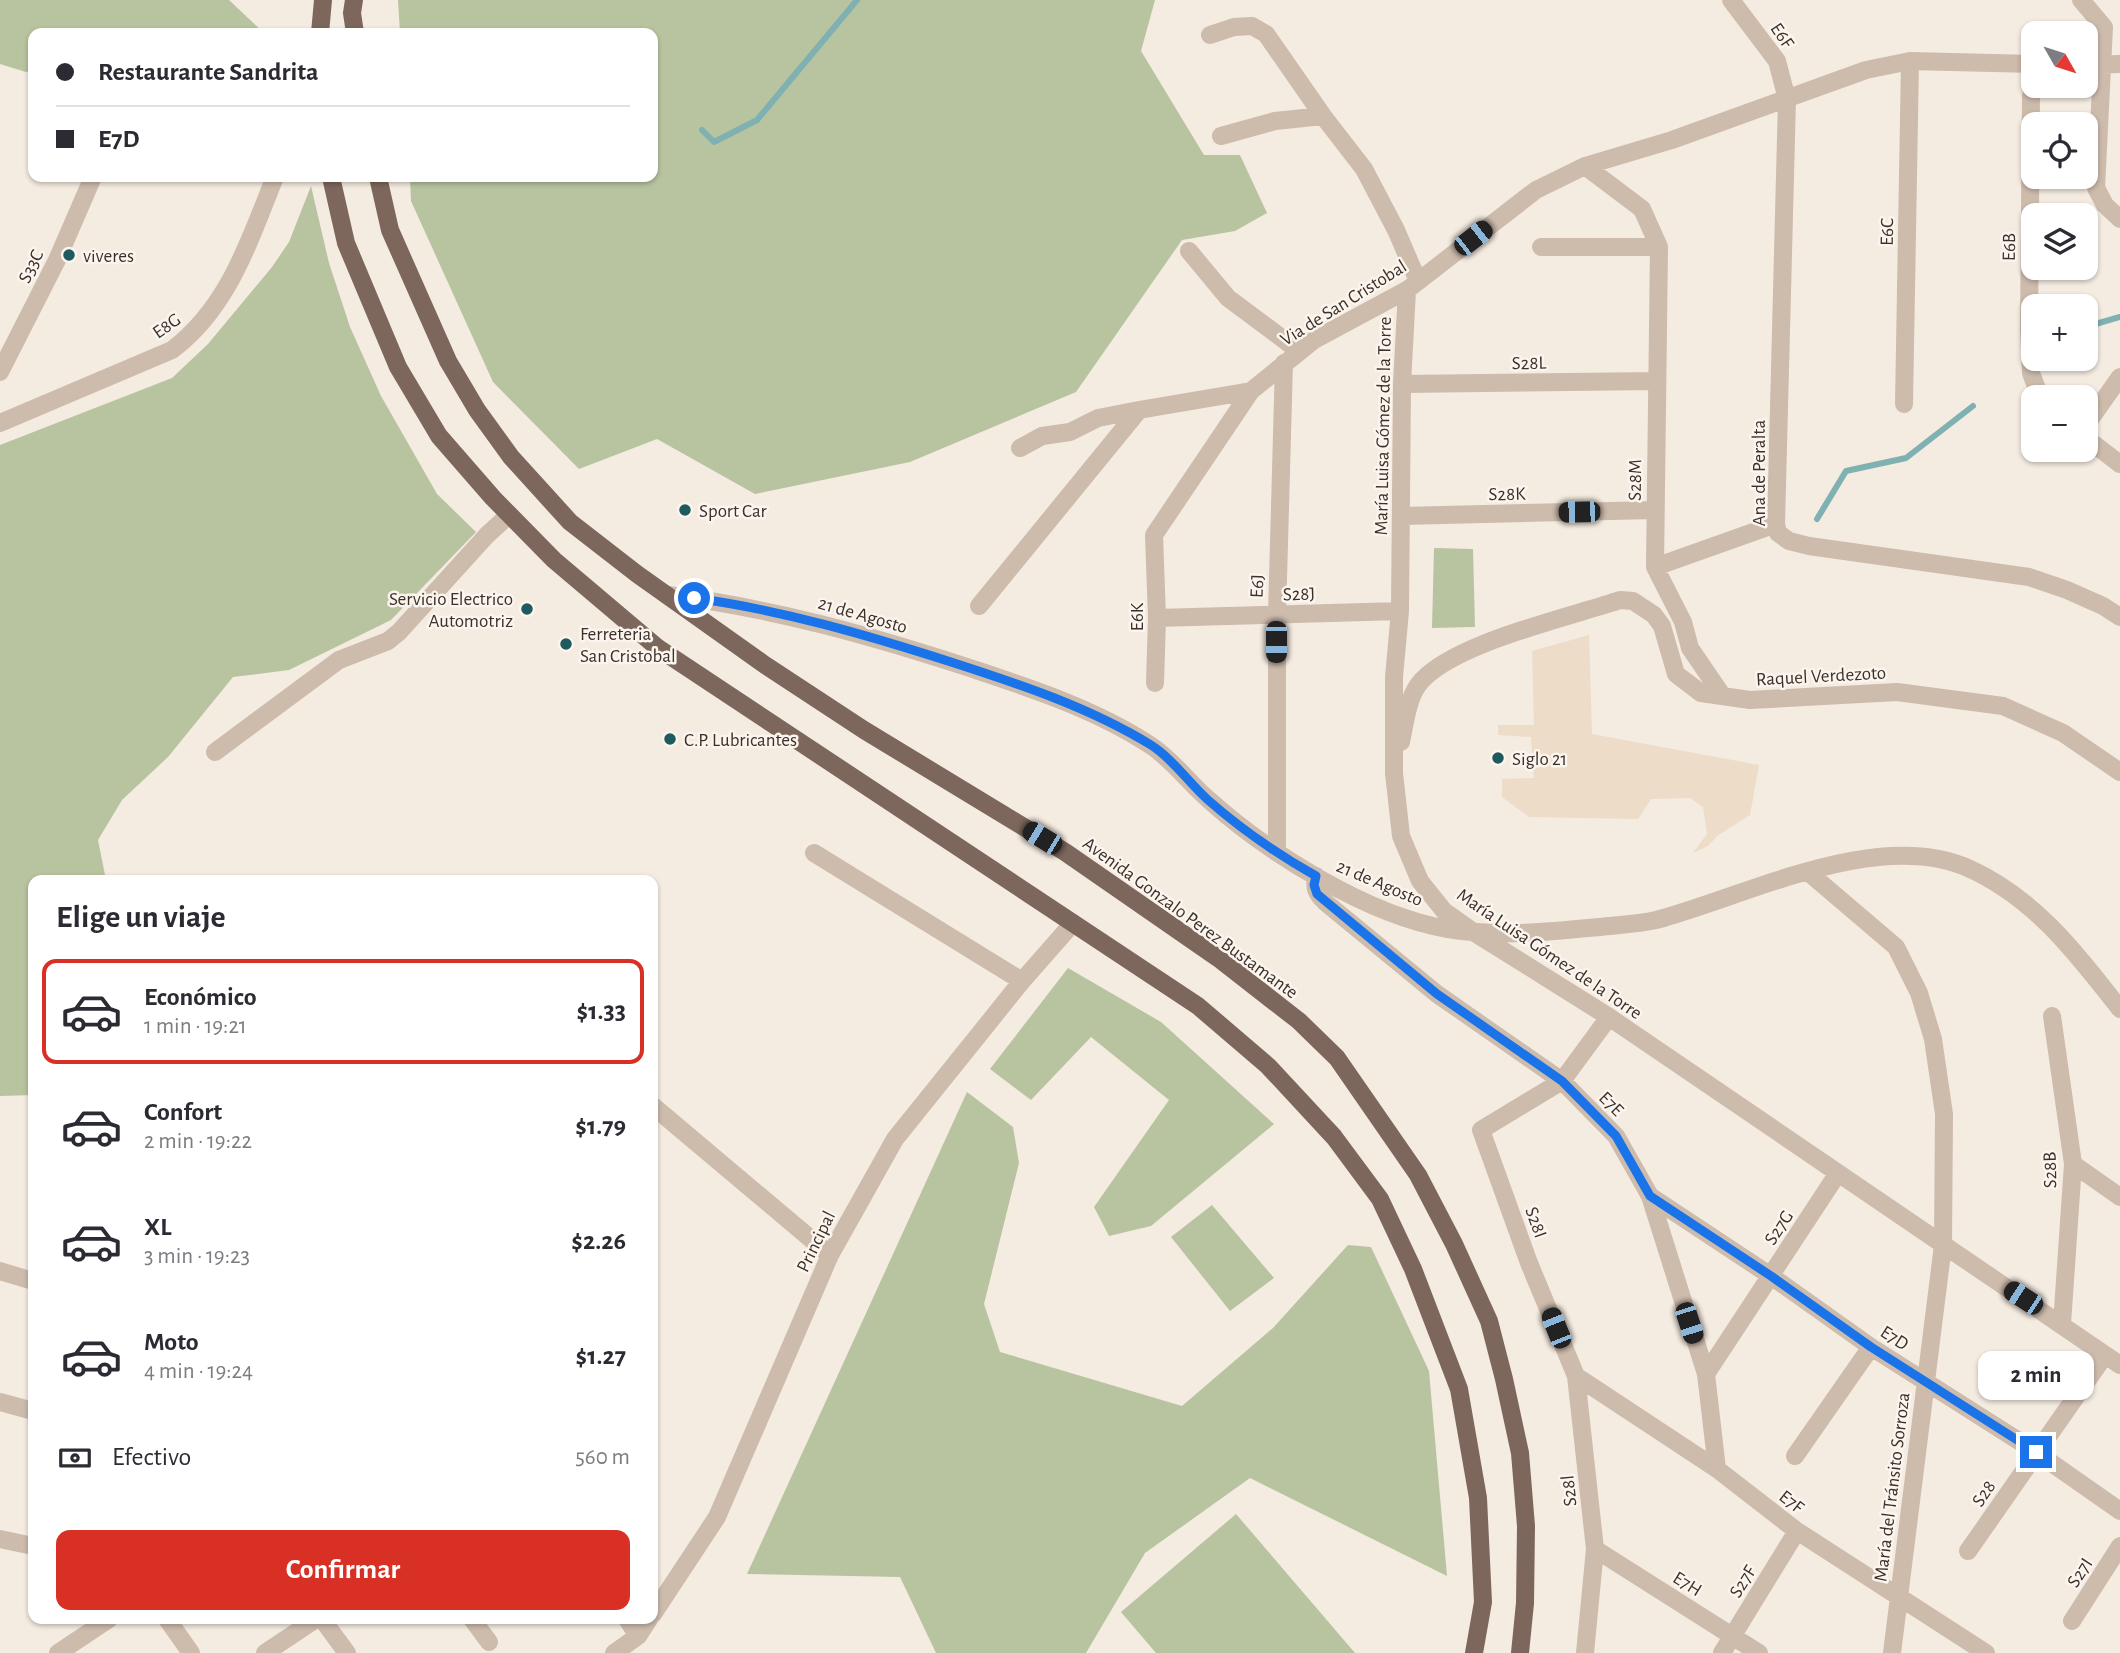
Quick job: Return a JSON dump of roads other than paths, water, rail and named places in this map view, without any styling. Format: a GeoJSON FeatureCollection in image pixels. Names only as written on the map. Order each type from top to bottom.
{"type":"FeatureCollection","features":[{"type":"Feature","properties":{"kind":"main road"},"geometry":{"type":"LineString","coordinates":[[320,28],[323,0]]}},
{"type":"Feature","properties":{"kind":"main road"},"geometry":{"type":"LineString","coordinates":[[354,0],[352,13],[354,28]]}},
{"type":"Feature","properties":{"kind":"main road"},"geometry":{"type":"LineString","coordinates":[[332,182],[346,243],[398,367],[439,436],[509,515],[554,560],[658,648],[1198,1006],[1268,1066],[1334,1137],[1380,1199],[1413,1269],[1459,1389],[1478,1498],[1483,1602],[1474,1653]]}},
{"type":"Feature","properties":{"kind":"main road","name":"Avenida Gonzalo Perez Bustamante"},"geometry":{"type":"LineString","coordinates":[[379,182],[390,230],[448,361],[477,410],[511,457],[570,522],[765,665],[864,730],[1065,852],[1218,958],[1299,1021],[1337,1058],[1418,1175],[1454,1244],[1489,1321],[1520,1453],[1526,1526],[1525,1603],[1520,1653]]}},
{"type":"Feature","properties":{"kind":"street","name":"E6F"},"geometry":{"type":"LineString","coordinates":[[1731,0],[1777,61],[1787,99]]}},
{"type":"Feature","properties":{"kind":"street"},"geometry":{"type":"LineString","coordinates":[[2081,0],[2104,27],[2096,188],[2112,205],[2120,219]]}},
{"type":"Feature","properties":{"kind":"street"},"geometry":{"type":"LineString","coordinates":[[1210,35],[1234,27],[1252,26],[1266,34],[1323,117],[1364,169],[1395,230],[1413,285]]}},
{"type":"Feature","properties":{"kind":"street","name":"Via de San Cristobal"},"geometry":{"type":"LineString","coordinates":[[1251,391],[1314,340],[1413,285],[1535,190],[1585,166],[1672,140],[1866,70],[1910,61],[2021,64]]}},
{"type":"Feature","properties":{"kind":"street","name":"E6C"},"geometry":{"type":"LineString","coordinates":[[1904,404],[1910,61]]}},
{"type":"Feature","properties":{"kind":"street","name":"E6B"},"geometry":{"type":"LineString","coordinates":[[2031,98],[2029,328],[2031,373],[2036,385]]}},
{"type":"Feature","properties":{"kind":"street","name":"Ana de Peralta"},"geometry":{"type":"LineString","coordinates":[[1787,99],[1776,524],[1782,538],[1809,546],[2029,577],[2067,590],[2120,617]]}},
{"type":"Feature","properties":{"kind":"street"},"geometry":{"type":"LineString","coordinates":[[1221,136],[1275,121],[1323,117]]}},
{"type":"Feature","properties":{"kind":"street","name":"S28M"},"geometry":{"type":"LineString","coordinates":[[1585,166],[1642,209],[1659,247],[1654,567],[1683,622],[1690,648],[1722,695]]}},
{"type":"Feature","properties":{"kind":"street","name":"S33C"},"geometry":{"type":"LineString","coordinates":[[0,373],[57,260],[91,182]]}},
{"type":"Feature","properties":{"kind":"street","name":"E8G"},"geometry":{"type":"LineString","coordinates":[[0,423],[172,350],[191,335],[223,296],[238,268],[273,182]]}},
{"type":"Feature","properties":{"kind":"street"},"geometry":{"type":"LineString","coordinates":[[1541,247],[1659,247]]}},
{"type":"Feature","properties":{"kind":"street"},"geometry":{"type":"LineString","coordinates":[[1189,251],[1228,298],[1299,351]]}},
{"type":"Feature","properties":{"kind":"street","name":"María Luisa Gómez de la Torre"},"geometry":{"type":"LineString","coordinates":[[1413,285],[1402,384],[1400,611],[1394,677],[1394,773],[1401,836],[1412,868],[1420,881],[1444,911],[1475,933],[1609,1017],[2113,1360]]}},
{"type":"Feature","properties":{"kind":"street","name":"E6J"},"geometry":{"type":"LineString","coordinates":[[1276,853],[1276,615],[1284,363]]}},
{"type":"Feature","properties":{"kind":"street"},"geometry":{"type":"LineString","coordinates":[[2098,408],[2120,377]]}},
{"type":"Feature","properties":{"kind":"street","name":"S28L"},"geometry":{"type":"LineString","coordinates":[[1402,384],[1657,381]]}},
{"type":"Feature","properties":{"kind":"street"},"geometry":{"type":"LineString","coordinates":[[1020,448],[1042,436],[1070,432],[1098,418],[1251,391]]}},
{"type":"Feature","properties":{"kind":"street","name":"E6K"},"geometry":{"type":"LineString","coordinates":[[1155,683],[1157,618],[1154,535],[1251,391]]}},
{"type":"Feature","properties":{"kind":"street"},"geometry":{"type":"LineString","coordinates":[[979,606],[1139,410]]}},
{"type":"Feature","properties":{"kind":"street"},"geometry":{"type":"LineString","coordinates":[[2098,448],[2120,464]]}},
{"type":"Feature","properties":{"kind":"street","name":"S28K"},"geometry":{"type":"LineString","coordinates":[[1401,516],[1655,510]]}},
{"type":"Feature","properties":{"kind":"street"},"geometry":{"type":"LineString","coordinates":[[215,752],[339,660],[388,641],[509,515]]}},
{"type":"Feature","properties":{"kind":"street"},"geometry":{"type":"LineString","coordinates":[[1654,567],[1776,524]]}},
{"type":"Feature","properties":{"kind":"street","name":"21 de Agosto"},"geometry":{"type":"LineString","coordinates":[[668,595],[739,605],[835,627],[1008,681],[1092,713],[1153,746],[1208,800],[1276,853],[1316,876],[1393,913],[1432,926],[1475,933],[1528,934],[1652,921],[1852,860],[1888,855],[1939,859],[1964,866],[1992,880],[2043,917],[2066,941],[2120,1009]]}},
{"type":"Feature","properties":{"kind":"street","name":"Raquel Verdezoto"},"geometry":{"type":"LineString","coordinates":[[1394,773],[1416,688],[1428,673],[1442,662],[1480,645],[1620,600],[1633,601],[1654,614],[1661,626],[1676,674],[1701,693],[1749,701],[1897,692],[2003,706],[2063,733],[2120,772]]}},
{"type":"Feature","properties":{"kind":"street","name":"S28J"},"geometry":{"type":"LineString","coordinates":[[1157,618],[1400,611]]}},
{"type":"Feature","properties":{"kind":"street"},"geometry":{"type":"LineString","coordinates":[[814,853],[1022,981]]}},
{"type":"Feature","properties":{"kind":"street","name":"María del Tránsito Sorroza"},"geometry":{"type":"LineString","coordinates":[[1808,872],[1896,947],[1919,993],[1933,1039],[1944,1114],[1944,1245],[1892,1653]]}},
{"type":"Feature","properties":{"kind":"street","name":"E7E"},"geometry":{"type":"LineString","coordinates":[[1316,876],[1314,885],[1317,894],[1325,902],[1437,994],[1562,1081],[1616,1136],[1650,1196],[1706,1374],[1717,1469]]}},
{"type":"Feature","properties":{"kind":"street","name":"Principal"},"geometry":{"type":"LineString","coordinates":[[658,1606],[716,1517],[830,1255],[895,1139],[1022,981],[1073,923]]}},
{"type":"Feature","properties":{"kind":"street","name":"S28B"},"geometry":{"type":"LineString","coordinates":[[2052,1016],[2073,1164],[2062,1324]]}},
{"type":"Feature","properties":{"kind":"street"},"geometry":{"type":"LineString","coordinates":[[1562,1081],[1609,1017]]}},
{"type":"Feature","properties":{"kind":"street","name":"S28I"},"geometry":{"type":"LineString","coordinates":[[1556,1328],[1481,1130],[1562,1081]]}},
{"type":"Feature","properties":{"kind":"street"},"geometry":{"type":"LineString","coordinates":[[658,1110],[830,1255]]}},
{"type":"Feature","properties":{"kind":"street"},"geometry":{"type":"LineString","coordinates":[[2073,1164],[2120,1197]]}},
{"type":"Feature","properties":{"kind":"street","name":"S27G"},"geometry":{"type":"LineString","coordinates":[[1706,1374],[1838,1173]]}},
{"type":"Feature","properties":{"kind":"street","name":"E7D"},"geometry":{"type":"LineString","coordinates":[[1650,1196],[1771,1276],[1871,1347],[2036,1452],[2120,1511]]}},
{"type":"Feature","properties":{"kind":"street"},"geometry":{"type":"LineString","coordinates":[[0,1270],[28,1279]]}},
{"type":"Feature","properties":{"kind":"street","name":"S28l"},"geometry":{"type":"LineString","coordinates":[[1556,1328],[1576,1376],[1595,1549],[1585,1653]]}},
{"type":"Feature","properties":{"kind":"street"},"geometry":{"type":"LineString","coordinates":[[1795,1456],[1871,1347]]}},
{"type":"Feature","properties":{"kind":"street","name":"S28"},"geometry":{"type":"LineString","coordinates":[[1968,1551],[2036,1452],[2113,1360]]}},
{"type":"Feature","properties":{"kind":"street","name":"E7F"},"geometry":{"type":"LineString","coordinates":[[1576,1376],[1717,1469],[1797,1531],[1986,1653]]}},
{"type":"Feature","properties":{"kind":"street"},"geometry":{"type":"LineString","coordinates":[[0,1402],[28,1409]]}},
{"type":"Feature","properties":{"kind":"street","name":"S27F"},"geometry":{"type":"LineString","coordinates":[[1722,1653],[1797,1531]]}},
{"type":"Feature","properties":{"kind":"street"},"geometry":{"type":"LineString","coordinates":[[0,1539],[28,1545]]}},
{"type":"Feature","properties":{"kind":"street","name":"S27I"},"geometry":{"type":"LineString","coordinates":[[2072,1620],[2120,1546]]}},
{"type":"Feature","properties":{"kind":"street","name":"E7H"},"geometry":{"type":"LineString","coordinates":[[1595,1549],[1759,1653]]}},
{"type":"Feature","properties":{"kind":"street"},"geometry":{"type":"LineString","coordinates":[[58,1653],[102,1624]]}},
{"type":"Feature","properties":{"kind":"street"},"geometry":{"type":"LineString","coordinates":[[171,1624],[191,1653]]}},
{"type":"Feature","properties":{"kind":"street"},"geometry":{"type":"LineString","coordinates":[[265,1653],[308,1624]]}},
{"type":"Feature","properties":{"kind":"street"},"geometry":{"type":"LineString","coordinates":[[326,1624],[346,1653]]}},
{"type":"Feature","properties":{"kind":"street"},"geometry":{"type":"LineString","coordinates":[[476,1624],[489,1642]]}},
{"type":"Feature","properties":{"kind":"street"},"geometry":{"type":"LineString","coordinates":[[630,1624],[638,1636]]}},
{"type":"Feature","properties":{"kind":"street"},"geometry":{"type":"LineString","coordinates":[[614,1653],[638,1636],[646,1624]]}},
{"type":"Feature","properties":{"kind":"waterway"},"geometry":{"type":"LineString","coordinates":[[702,130],[714,142],[757,120],[857,0]]}},
{"type":"Feature","properties":{"kind":"waterway"},"geometry":{"type":"LineString","coordinates":[[2098,323],[2120,317]]}},
{"type":"Feature","properties":{"kind":"waterway"},"geometry":{"type":"LineString","coordinates":[[1817,519],[1846,471],[1906,458],[1973,406]]}},
{"type":"Feature","properties":{"kind":"place","name":"viveres"},"geometry":{"type":"Point","coordinates":[69,255]}},
{"type":"Feature","properties":{"kind":"place","name":"Sport Car"},"geometry":{"type":"Point","coordinates":[685,510]}},
{"type":"Feature","properties":{"kind":"place","name":"Servicio Electrico Automotriz"},"geometry":{"type":"Point","coordinates":[527,609]}},
{"type":"Feature","properties":{"kind":"place","name":"Ferreteria San Cristobal"},"geometry":{"type":"Point","coordinates":[566,644]}},
{"type":"Feature","properties":{"kind":"place","name":"C.P. Lubricantes"},"geometry":{"type":"Point","coordinates":[670,739]}},
{"type":"Feature","properties":{"kind":"place","name":"Siglo 21"},"geometry":{"type":"Point","coordinates":[1498,758]}}]}
